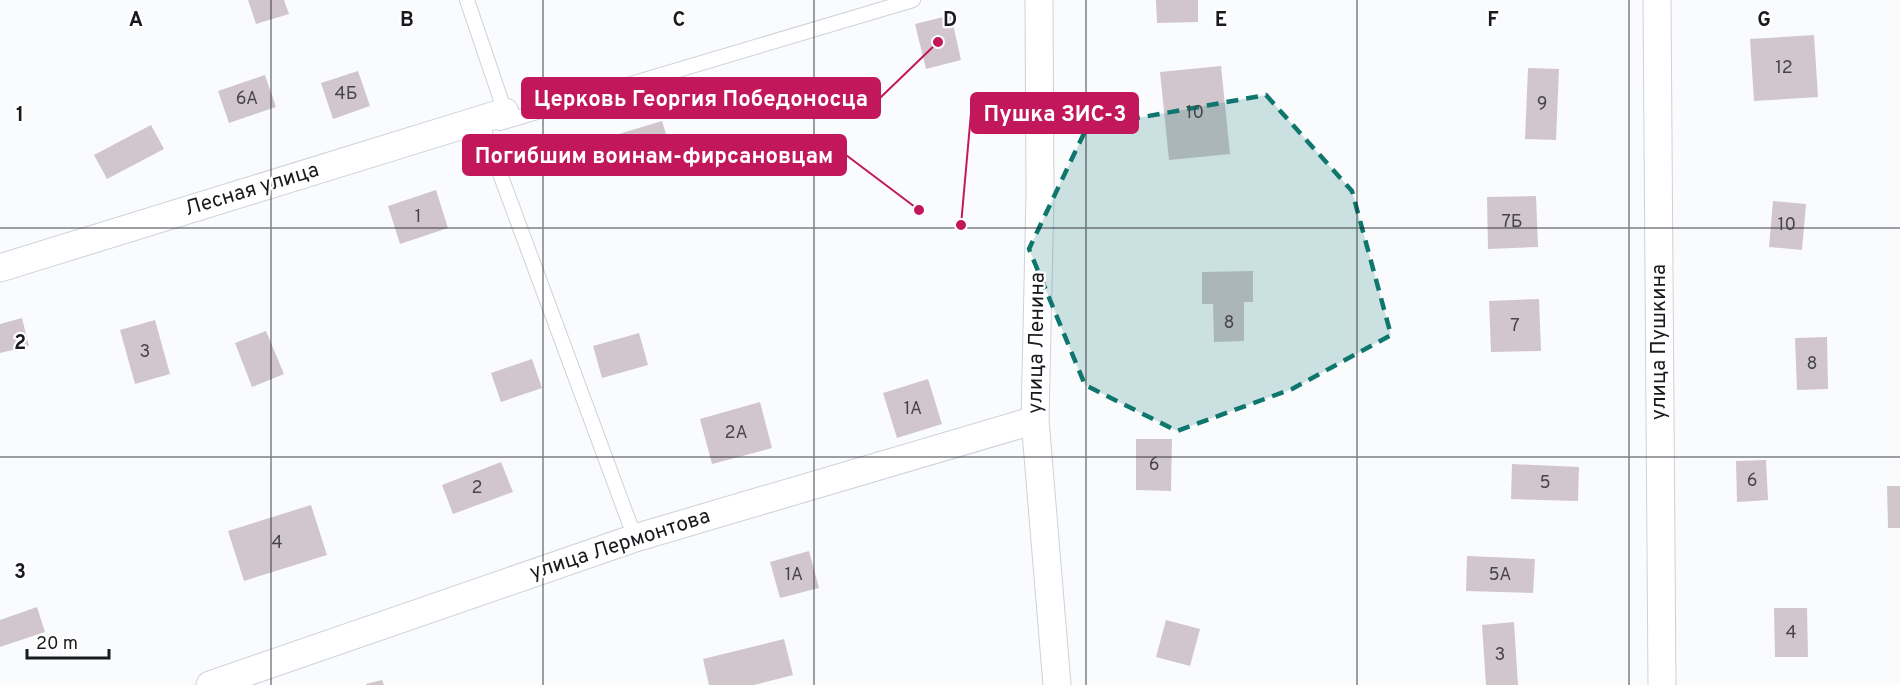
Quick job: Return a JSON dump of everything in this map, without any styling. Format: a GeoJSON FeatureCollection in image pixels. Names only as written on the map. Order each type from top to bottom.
{"type":"FeatureCollection","features":[{"type":"Feature","properties":{"kind":"street","name":"улица Ленина"},"geometry":{"type":"LineString","coordinates":[[1039,0],[1040,195],[1035,420],[1057,685]]}},
{"type":"Feature","properties":{"kind":"street","name":"улица Пушкина"},"geometry":{"type":"LineString","coordinates":[[1657,0],[1662,685]]}},
{"type":"Feature","properties":{"kind":"street","name":"Лесная улица"},"geometry":{"type":"LineString","coordinates":[[0,268],[494,120]]}},
{"type":"Feature","properties":{"kind":"street","name":"улица Лермонтова"},"geometry":{"type":"LineString","coordinates":[[210,685],[635,538],[1035,420]]}},
{"type":"Feature","properties":{"kind":"lane"},"geometry":{"type":"LineString","coordinates":[[467,0],[494,120],[635,538]]}},
{"type":"Feature","properties":{"kind":"lane"},"geometry":{"type":"LineString","coordinates":[[494,120],[913,0]]}},
{"type":"Feature","properties":{"kind":"highlighted area"},"geometry":{"type":"Polygon","coordinates":[[[1266,95],[1352,191],[1391,335],[1292,389],[1177,431],[1085,385],[1029,249],[1087,127],[1266,95]]]}},
{"type":"Feature","properties":{"kind":"building"},"geometry":{"type":"Polygon","coordinates":[[[248,0],[284,0],[289,14],[256,24],[248,0]]]}},
{"type":"Feature","properties":{"kind":"building"},"geometry":{"type":"Polygon","coordinates":[[[1156,0],[1198,0],[1198,22],[1157,23],[1156,0]]]}},
{"type":"Feature","properties":{"kind":"building"},"geometry":{"type":"Polygon","coordinates":[[[951,15],[961,60],[926,69],[915,24],[951,15]]]}},
{"type":"Feature","properties":{"kind":"building"},"geometry":{"type":"Polygon","coordinates":[[[1814,35],[1818,97],[1754,101],[1750,39],[1814,35]]]}},
{"type":"Feature","properties":{"kind":"building"},"geometry":{"type":"Polygon","coordinates":[[[1221,66],[1230,154],[1169,160],[1160,72],[1221,66]]]}},
{"type":"Feature","properties":{"kind":"building"},"geometry":{"type":"Polygon","coordinates":[[[1528,68],[1559,69],[1556,140],[1525,139],[1528,68]]]}},
{"type":"Feature","properties":{"kind":"building"},"geometry":{"type":"Polygon","coordinates":[[[358,71],[370,106],[333,119],[321,83],[358,71]]]}},
{"type":"Feature","properties":{"kind":"building"},"geometry":{"type":"Polygon","coordinates":[[[265,75],[276,107],[229,123],[218,91],[265,75]]]}},
{"type":"Feature","properties":{"kind":"building"},"geometry":{"type":"Polygon","coordinates":[[[662,121],[674,160],[624,175],[612,136],[662,121]]]}},
{"type":"Feature","properties":{"kind":"building"},"geometry":{"type":"Polygon","coordinates":[[[151,125],[164,149],[107,179],[94,155],[151,125]]]}},
{"type":"Feature","properties":{"kind":"building"},"geometry":{"type":"Polygon","coordinates":[[[436,190],[448,228],[400,244],[388,206],[436,190]]]}},
{"type":"Feature","properties":{"kind":"building"},"geometry":{"type":"Polygon","coordinates":[[[1536,196],[1538,247],[1488,249],[1487,197],[1536,196]]]}},
{"type":"Feature","properties":{"kind":"building"},"geometry":{"type":"Polygon","coordinates":[[[1773,201],[1806,204],[1802,250],[1769,247],[1773,201]]]}},
{"type":"Feature","properties":{"kind":"building"},"geometry":{"type":"Polygon","coordinates":[[[1253,271],[1253,302],[1244,302],[1244,341],[1214,342],[1213,304],[1202,304],[1202,272],[1253,271]]]}},
{"type":"Feature","properties":{"kind":"building"},"geometry":{"type":"Polygon","coordinates":[[[1539,299],[1541,351],[1491,352],[1489,301],[1539,299]]]}},
{"type":"Feature","properties":{"kind":"building"},"geometry":{"type":"Polygon","coordinates":[[[22,318],[29,346],[0,353],[0,324],[22,318]]]}},
{"type":"Feature","properties":{"kind":"building"},"geometry":{"type":"Polygon","coordinates":[[[155,320],[170,374],[135,384],[120,330],[155,320]]]}},
{"type":"Feature","properties":{"kind":"building"},"geometry":{"type":"Polygon","coordinates":[[[266,331],[284,374],[252,387],[235,343],[266,331]]]}},
{"type":"Feature","properties":{"kind":"building"},"geometry":{"type":"Polygon","coordinates":[[[639,333],[648,365],[602,378],[593,346],[639,333]]]}},
{"type":"Feature","properties":{"kind":"building"},"geometry":{"type":"Polygon","coordinates":[[[1827,337],[1828,389],[1797,390],[1795,338],[1827,337]]]}},
{"type":"Feature","properties":{"kind":"building"},"geometry":{"type":"Polygon","coordinates":[[[532,359],[542,388],[501,402],[491,373],[532,359]]]}},
{"type":"Feature","properties":{"kind":"building"},"geometry":{"type":"Polygon","coordinates":[[[928,379],[942,424],[897,438],[883,393],[928,379]]]}},
{"type":"Feature","properties":{"kind":"building"},"geometry":{"type":"Polygon","coordinates":[[[760,402],[772,448],[712,464],[700,419],[760,402]]]}},
{"type":"Feature","properties":{"kind":"building"},"geometry":{"type":"Polygon","coordinates":[[[1136,439],[1172,439],[1171,491],[1136,490],[1136,439]]]}},
{"type":"Feature","properties":{"kind":"building"},"geometry":{"type":"Polygon","coordinates":[[[1766,460],[1768,500],[1737,502],[1736,461],[1766,460]]]}},
{"type":"Feature","properties":{"kind":"building"},"geometry":{"type":"Polygon","coordinates":[[[501,462],[513,492],[453,514],[442,485],[501,462]]]}},
{"type":"Feature","properties":{"kind":"building"},"geometry":{"type":"Polygon","coordinates":[[[1512,464],[1579,467],[1578,501],[1511,499],[1512,464]]]}},
{"type":"Feature","properties":{"kind":"building"},"geometry":{"type":"Polygon","coordinates":[[[1887,486],[1900,486],[1900,528],[1888,528],[1887,486]]]}},
{"type":"Feature","properties":{"kind":"building"},"geometry":{"type":"Polygon","coordinates":[[[311,505],[327,555],[244,581],[228,531],[311,505]]]}},
{"type":"Feature","properties":{"kind":"building"},"geometry":{"type":"Polygon","coordinates":[[[809,551],[819,588],[780,598],[770,562],[809,551]]]}},
{"type":"Feature","properties":{"kind":"building"},"geometry":{"type":"Polygon","coordinates":[[[1467,556],[1535,559],[1533,593],[1466,591],[1467,556]]]}},
{"type":"Feature","properties":{"kind":"building"},"geometry":{"type":"Polygon","coordinates":[[[37,607],[45,632],[0,647],[0,620],[37,607]]]}},
{"type":"Feature","properties":{"kind":"building"},"geometry":{"type":"Polygon","coordinates":[[[1774,608],[1807,608],[1808,657],[1775,657],[1774,608]]]}},
{"type":"Feature","properties":{"kind":"building"},"geometry":{"type":"Polygon","coordinates":[[[1166,620],[1200,629],[1190,666],[1156,657],[1166,620]]]}},
{"type":"Feature","properties":{"kind":"building"},"geometry":{"type":"Polygon","coordinates":[[[1514,622],[1518,685],[1486,685],[1482,625],[1514,622]]]}},
{"type":"Feature","properties":{"kind":"building"},"geometry":{"type":"Polygon","coordinates":[[[784,639],[793,675],[754,685],[709,685],[703,659],[784,639]]]}},
{"type":"Feature","properties":{"kind":"building"},"geometry":{"type":"Polygon","coordinates":[[[382,680],[384,685],[366,685],[366,684],[382,680]]]}},
{"type":"Feature","properties":{"kind":"place","name":"Церковь Георгия Победоносца"},"geometry":{"type":"Point","coordinates":[938,42]}},
{"type":"Feature","properties":{"kind":"place","name":"Погибшим воинам-фирсановцам"},"geometry":{"type":"Point","coordinates":[919,210]}},
{"type":"Feature","properties":{"kind":"place","name":"Пушка ЗИС-3"},"geometry":{"type":"Point","coordinates":[961,225]}}]}
